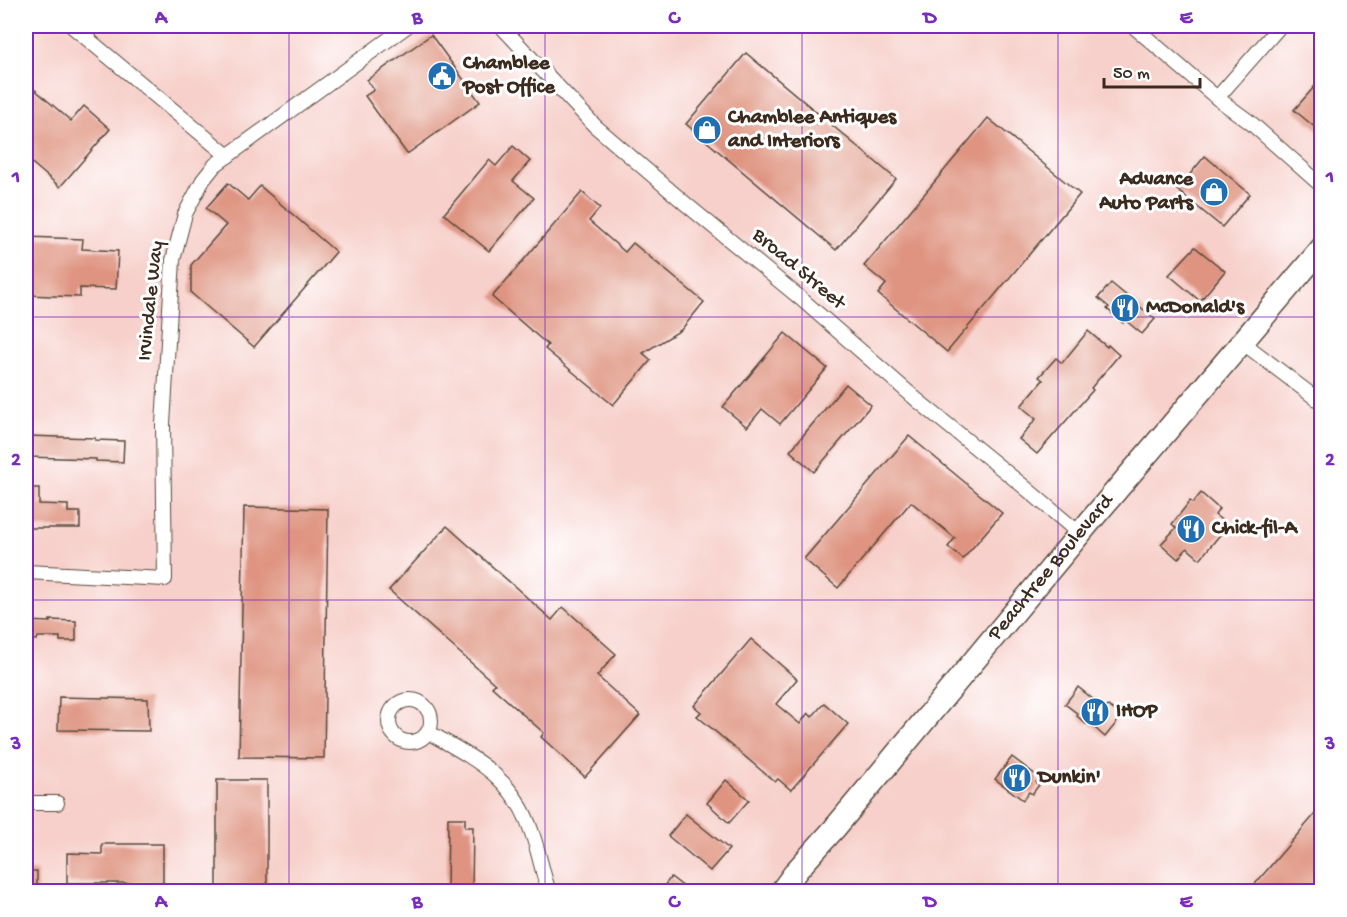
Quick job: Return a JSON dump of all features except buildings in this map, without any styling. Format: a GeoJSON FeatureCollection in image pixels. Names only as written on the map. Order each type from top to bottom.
{"type":"FeatureCollection","features":[{"type":"Feature","properties":{"kind":"highway","name":"Peachtree Boulevard"},"geometry":{"type":"LineString","coordinates":[[781,891],[1322,248]]}},
{"type":"Feature","properties":{"kind":"street"},"geometry":{"type":"LineString","coordinates":[[72,26],[228,156]]}},
{"type":"Feature","properties":{"kind":"street","name":"Irvindale Way"},"geometry":{"type":"LineString","coordinates":[[26,572],[165,579],[163,424],[173,260],[185,214],[215,165],[407,26]]}},
{"type":"Feature","properties":{"kind":"street","name":"Broad Street"},"geometry":{"type":"LineString","coordinates":[[501,26],[595,126],[799,297],[917,400],[1080,534]]}},
{"type":"Feature","properties":{"kind":"street"},"geometry":{"type":"LineString","coordinates":[[1133,26],[1217,98],[1251,123],[1322,186]]}},
{"type":"Feature","properties":{"kind":"street"},"geometry":{"type":"LineString","coordinates":[[1217,98],[1280,26]]}},
{"type":"Feature","properties":{"kind":"street"},"geometry":{"type":"LineString","coordinates":[[1242,342],[1322,403]]}},
{"type":"Feature","properties":{"kind":"street"},"geometry":{"type":"LineString","coordinates":[[428,732],[488,768],[515,796],[533,834],[549,891]]}},
{"type":"Feature","properties":{"kind":"street"},"geometry":{"type":"LineString","coordinates":[[26,803],[57,803]]}},
{"type":"Feature","properties":{"kind":"shaded area"},"geometry":{"type":"Polygon","coordinates":[[[26,26],[1321,26],[1321,891],[26,891],[26,26]]]}},
{"type":"Feature","properties":{"kind":"place","name":"Chamblee Post Office"},"geometry":{"type":"Point","coordinates":[442,76]}},
{"type":"Feature","properties":{"kind":"place","name":"Chamblee Antiques and Interiors"},"geometry":{"type":"Point","coordinates":[707,130]}},
{"type":"Feature","properties":{"kind":"place","name":"Advance Auto Parts"},"geometry":{"type":"Point","coordinates":[1214,192]}},
{"type":"Feature","properties":{"kind":"place","name":"McDonald's"},"geometry":{"type":"Point","coordinates":[1125,308]}},
{"type":"Feature","properties":{"kind":"place","name":"Chick-fil-A"},"geometry":{"type":"Point","coordinates":[1191,529]}},
{"type":"Feature","properties":{"kind":"place","name":"IHOP"},"geometry":{"type":"Point","coordinates":[1095,712]}},
{"type":"Feature","properties":{"kind":"place","name":"Dunkin'"},"geometry":{"type":"Point","coordinates":[1017,778]}}]}
